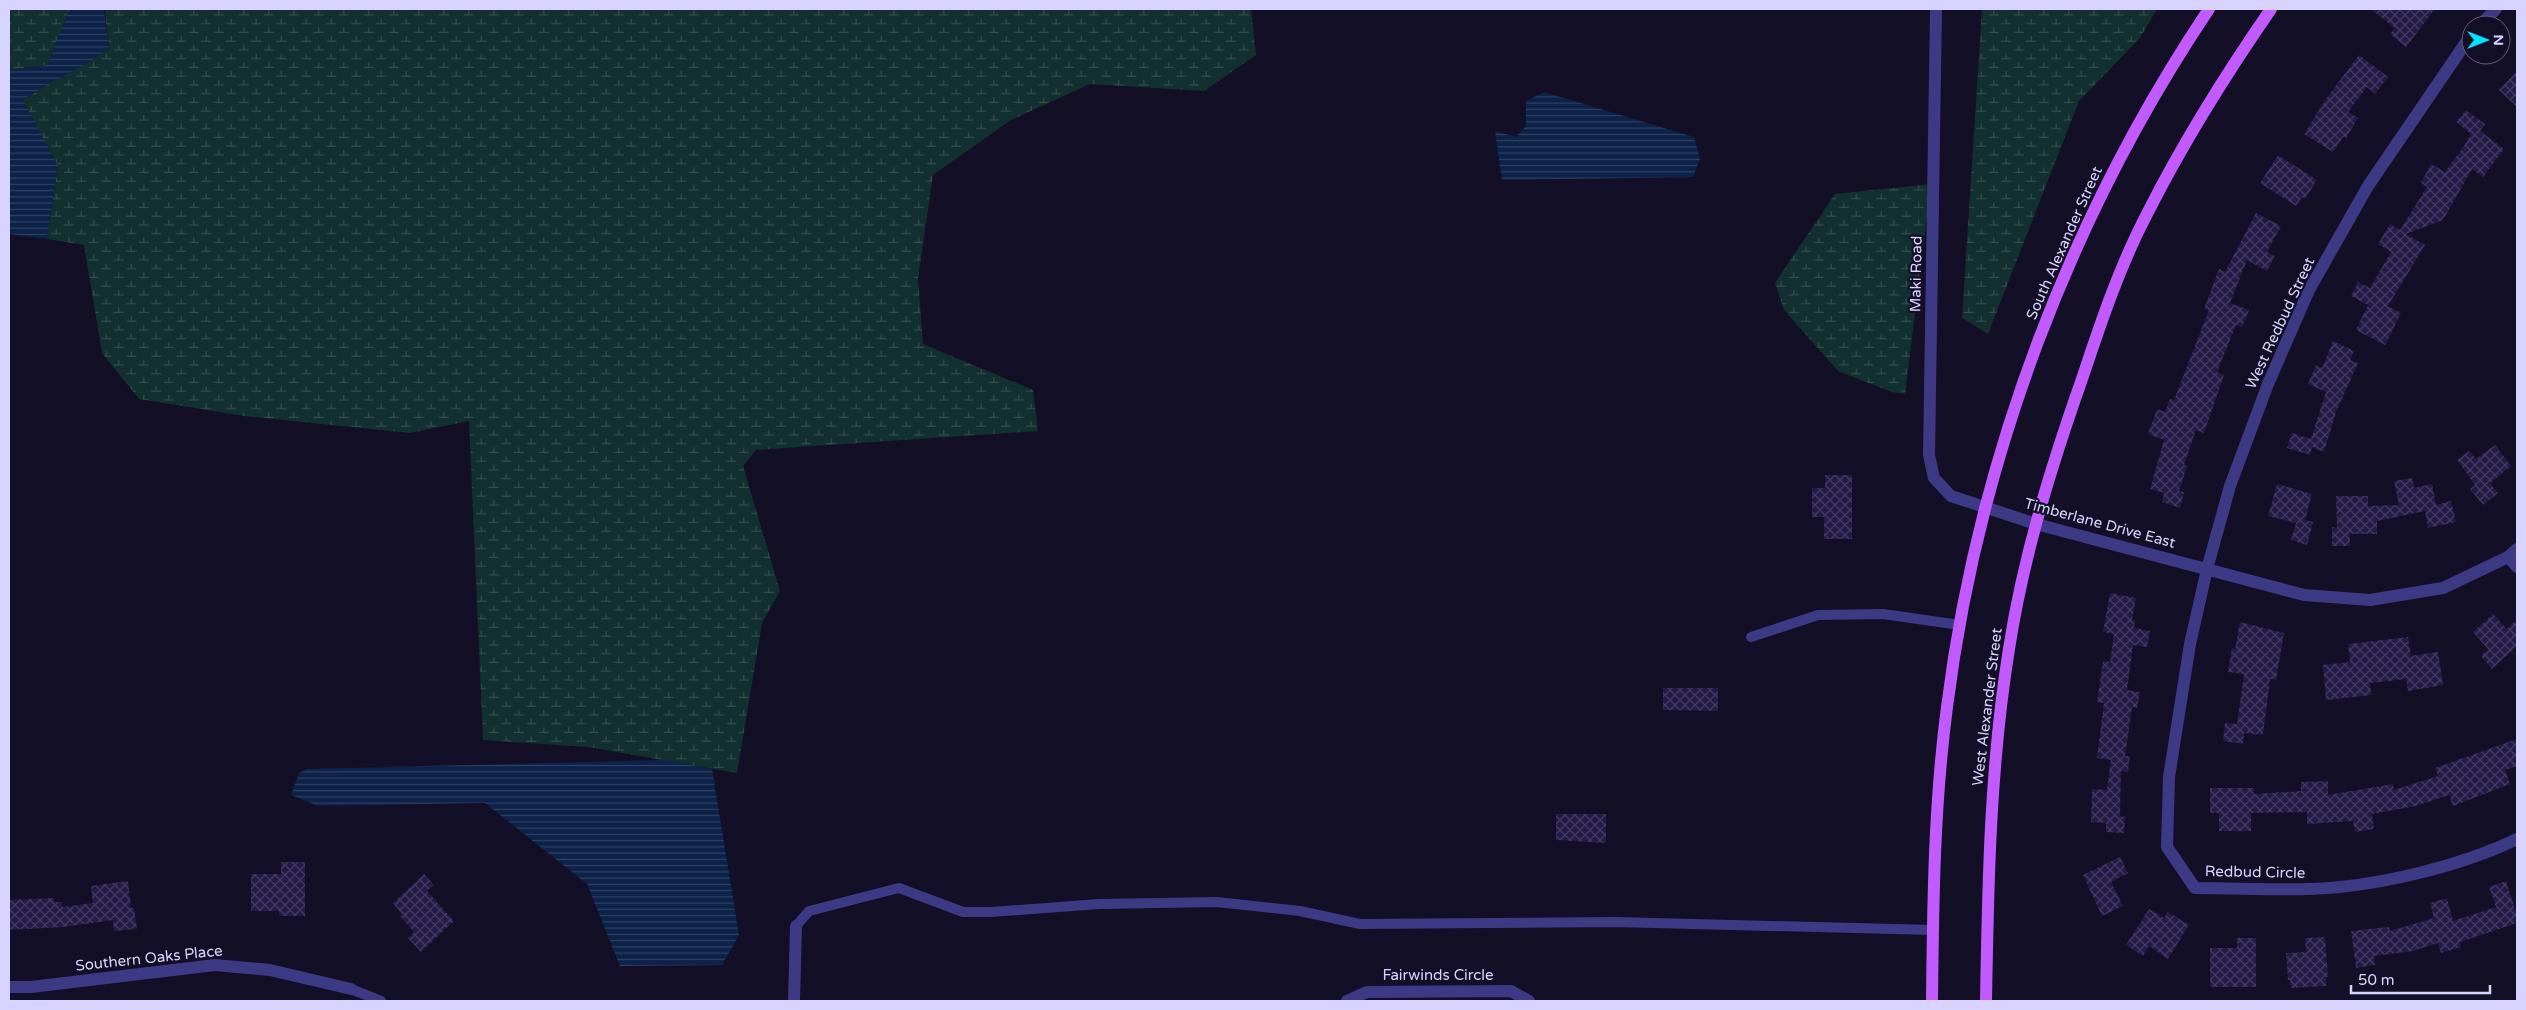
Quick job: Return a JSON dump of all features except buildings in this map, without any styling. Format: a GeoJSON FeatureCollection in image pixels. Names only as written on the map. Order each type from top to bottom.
{"type":"FeatureCollection","features":[{"type":"Feature","properties":{"kind":"main road","name":"South Alexander Street"},"geometry":{"type":"LineString","coordinates":[[1985,507],[2049,310],[2077,246],[2112,173],[2191,35],[2209,9]]}},
{"type":"Feature","properties":{"kind":"main road","name":"West Alexander Street"},"geometry":{"type":"LineString","coordinates":[[1986,1001],[1989,830],[1994,766],[2009,647],[2036,524],[2066,423],[2104,314],[2147,214],[2219,85],[2271,9]]}},
{"type":"Feature","properties":{"kind":"main road"},"geometry":{"type":"LineString","coordinates":[[1932,1001],[1935,844],[1947,707],[1960,624],[1985,507]]}},
{"type":"Feature","properties":{"kind":"street","name":"Maki Road"},"geometry":{"type":"LineString","coordinates":[[1936,9],[1929,455],[1934,478],[1951,496],[1985,507]]}},
{"type":"Feature","properties":{"kind":"street","name":"West Redbud Street"},"geometry":{"type":"LineString","coordinates":[[2207,569],[2230,486],[2268,384],[2309,290],[2368,186],[2461,50]]}},
{"type":"Feature","properties":{"kind":"street","name":"Timberlane Drive East"},"geometry":{"type":"LineString","coordinates":[[1985,507],[2036,524],[2304,595],[2370,600],[2444,588],[2513,553]]}},
{"type":"Feature","properties":{"kind":"street"},"geometry":{"type":"LineString","coordinates":[[2513,553],[2517,567]]}},
{"type":"Feature","properties":{"kind":"street","name":"Redbud Circle"},"geometry":{"type":"LineString","coordinates":[[2207,569],[2190,644],[2169,778],[2167,847],[2195,888],[2311,889],[2404,877],[2495,850],[2517,839]]}},
{"type":"Feature","properties":{"kind":"street"},"geometry":{"type":"LineString","coordinates":[[794,1001],[796,926]]}},
{"type":"Feature","properties":{"kind":"street","name":"Southern Oaks Place"},"geometry":{"type":"LineString","coordinates":[[9,987],[31,987],[215,965],[270,970],[351,988]]}},
{"type":"Feature","properties":{"kind":"street","name":"Fairwinds Circle"},"geometry":{"type":"LineString","coordinates":[[1348,1001],[1367,992],[1511,991],[1529,1001]]}},
{"type":"Feature","properties":{"kind":"lane"},"geometry":{"type":"LineString","coordinates":[[1751,637],[1818,615],[1883,614],[1960,624]]}},
{"type":"Feature","properties":{"kind":"lane"},"geometry":{"type":"LineString","coordinates":[[796,926],[809,911],[899,888],[963,912],[991,912],[1100,904],[1217,902],[1300,911],[1360,924],[1616,922],[1933,930]]}},
{"type":"Feature","properties":{"kind":"lane"},"geometry":{"type":"LineString","coordinates":[[351,988],[381,1001]]}},
{"type":"Feature","properties":{"kind":"green space"},"geometry":{"type":"Polygon","coordinates":[[[9,9],[70,9],[47,65],[9,70],[9,9]]]}},
{"type":"Feature","properties":{"kind":"green space"},"geometry":{"type":"Polygon","coordinates":[[[105,9],[1251,9],[1256,55],[1204,91],[1090,84],[1011,120],[933,175],[918,278],[923,344],[1033,390],[1038,431],[756,450],[743,466],[780,591],[762,623],[737,773],[588,747],[483,740],[469,421],[410,433],[244,416],[139,399],[102,353],[84,245],[47,239],[58,166],[22,101],[109,49],[105,9]]]}},
{"type":"Feature","properties":{"kind":"green space"},"geometry":{"type":"Polygon","coordinates":[[[1982,9],[2157,9],[2140,38],[2079,101],[1988,334],[1962,318],[1982,9]]]}},
{"type":"Feature","properties":{"kind":"green space"},"geometry":{"type":"Polygon","coordinates":[[[1931,184],[1905,394],[1892,392],[1838,371],[1784,310],[1775,283],[1835,194],[1931,184]]]}},
{"type":"Feature","properties":{"kind":"water"},"geometry":{"type":"Polygon","coordinates":[[[70,9],[104,9],[109,49],[23,100],[58,166],[47,239],[9,234],[9,70],[47,65],[70,9]]]}},
{"type":"Feature","properties":{"kind":"water"},"geometry":{"type":"Polygon","coordinates":[[[1544,92],[1694,137],[1700,159],[1693,177],[1502,180],[1495,131],[1516,137],[1526,126],[1526,101],[1544,92]]]}},
{"type":"Feature","properties":{"kind":"water"},"geometry":{"type":"Polygon","coordinates":[[[665,760],[712,769],[739,935],[722,965],[620,966],[587,884],[485,803],[318,806],[291,795],[299,773],[307,769],[665,760]]]}}]}
